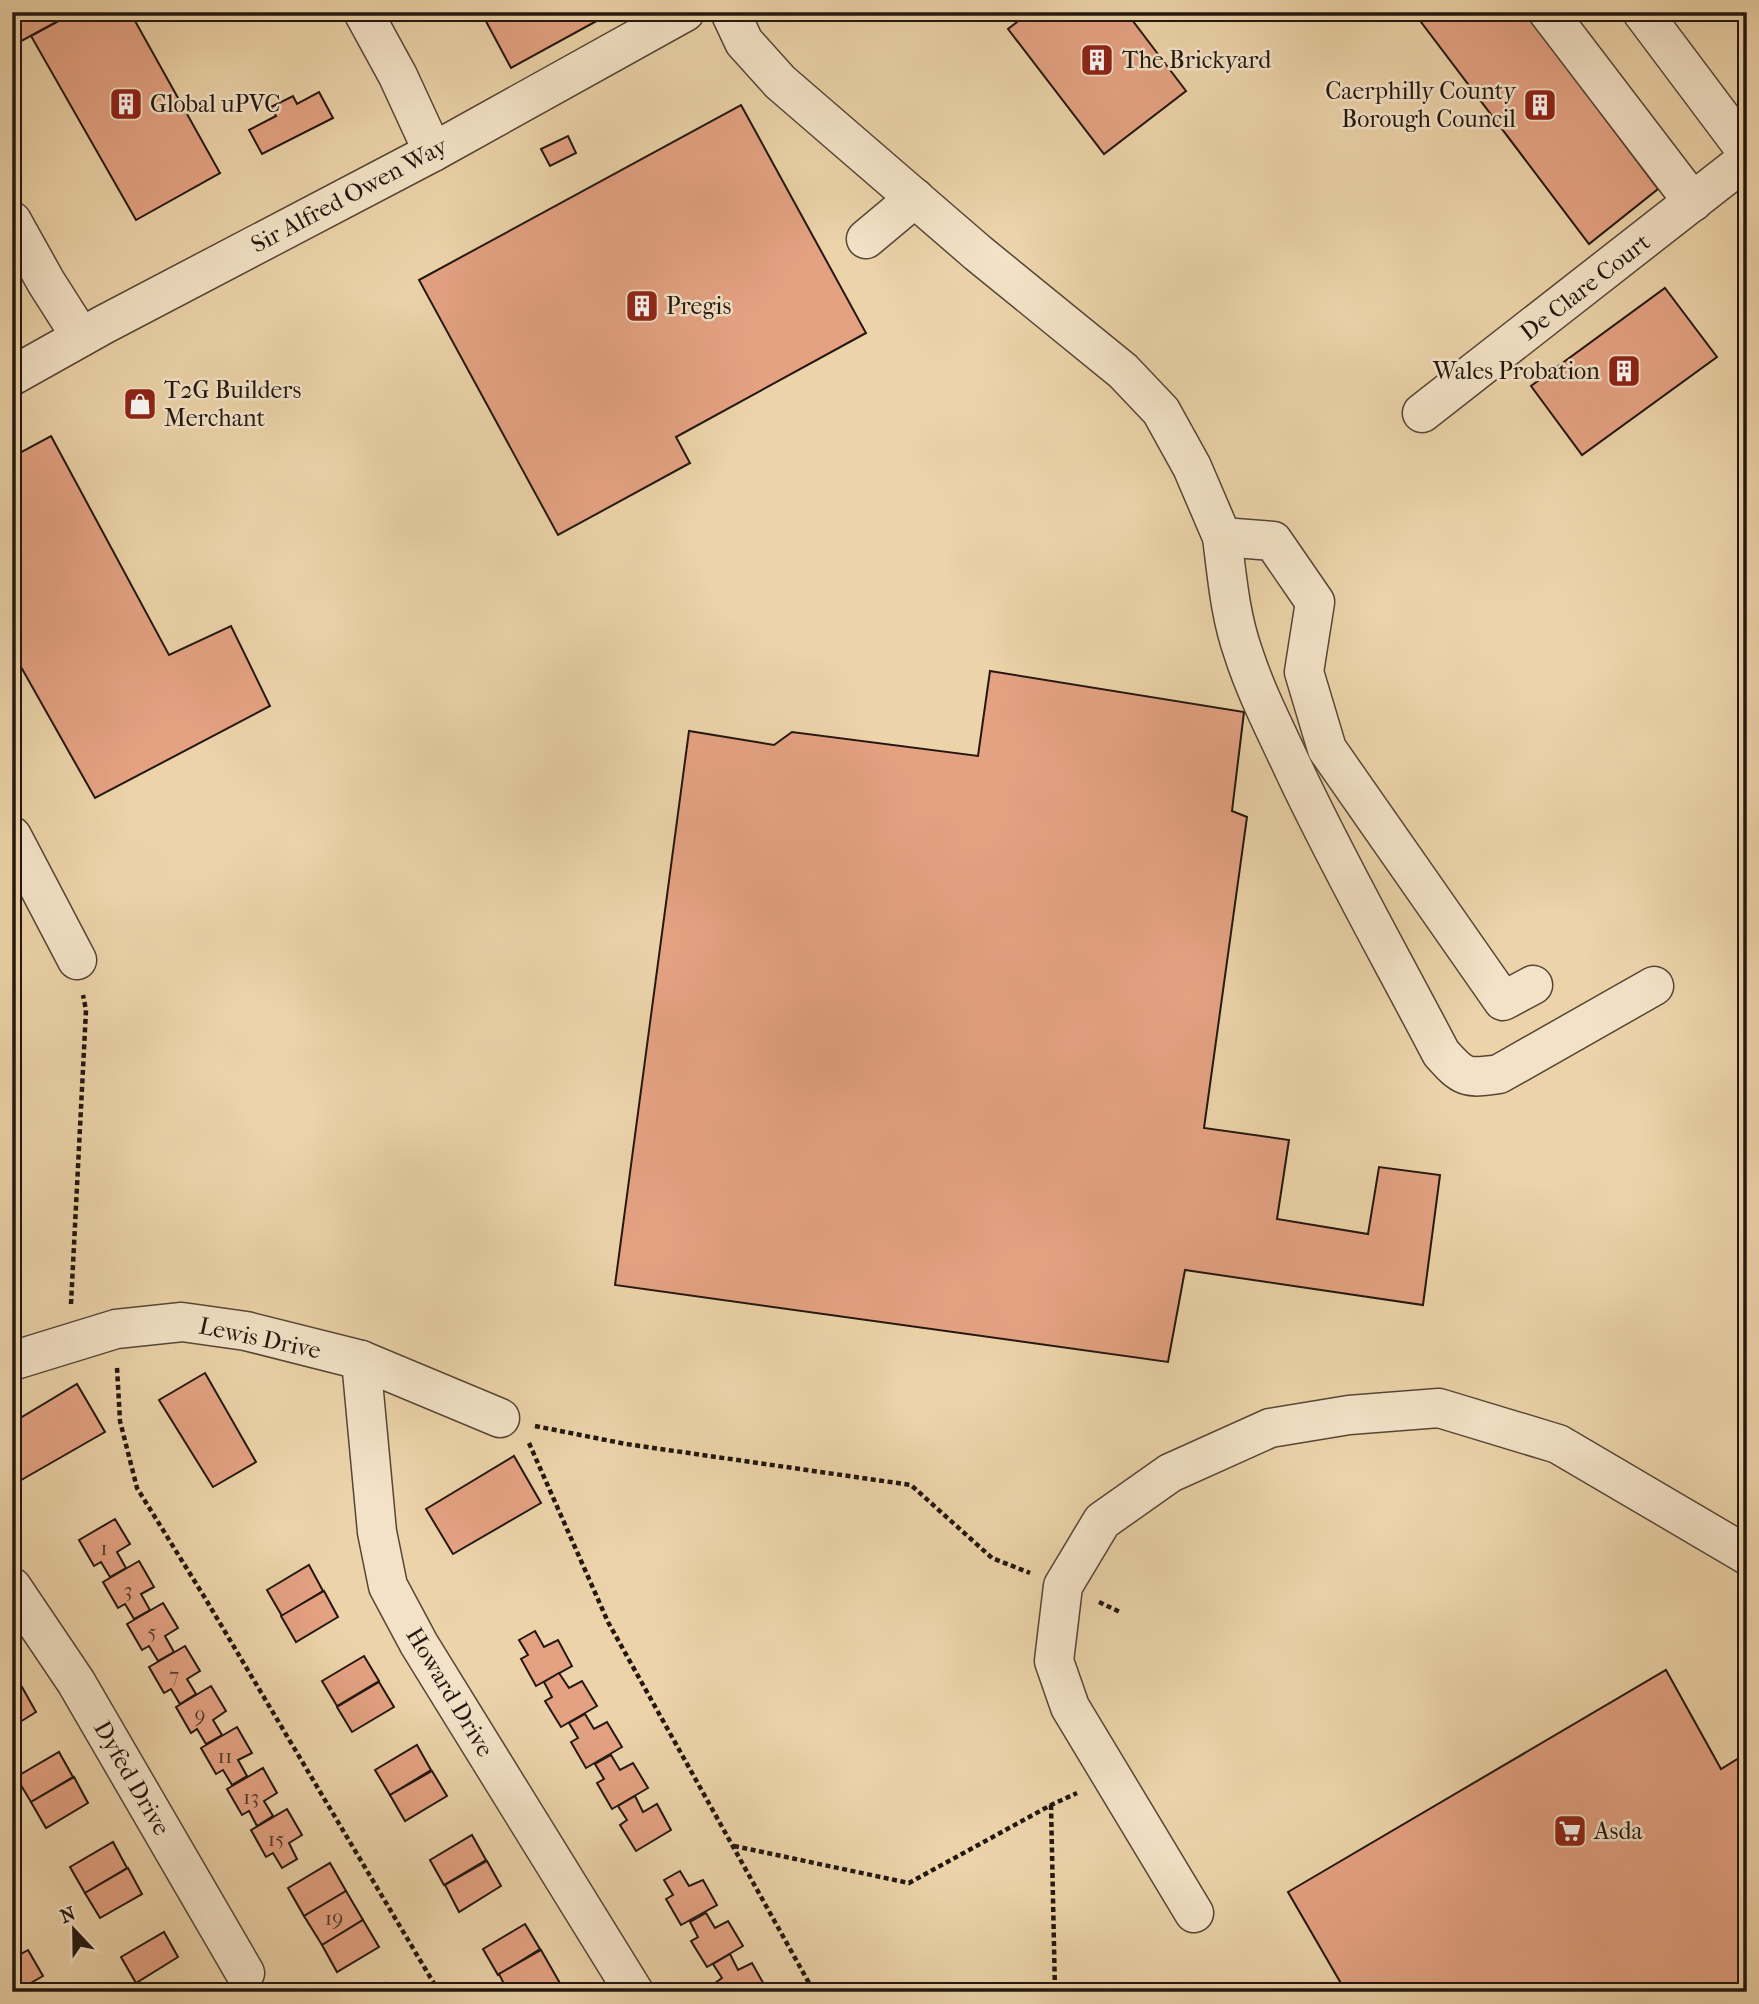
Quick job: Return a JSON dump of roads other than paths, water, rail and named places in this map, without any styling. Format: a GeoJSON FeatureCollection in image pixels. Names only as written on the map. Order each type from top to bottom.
{"type":"FeatureCollection","features":[{"type":"Feature","properties":{"kind":"street"},"geometry":{"type":"LineString","coordinates":[[363,12],[398,76],[433,152]]}},
{"type":"Feature","properties":{"kind":"street","name":"Sir Alfred Owen Way"},"geometry":{"type":"LineString","coordinates":[[12,376],[80,337],[433,152],[685,12]]}},
{"type":"Feature","properties":{"kind":"street"},"geometry":{"type":"LineString","coordinates":[[730,12],[744,42],[779,82],[1123,371],[1161,411],[1192,467],[1222,537],[1242,652],[1261,698],[1320,825],[1364,909],[1441,1053],[1457,1071],[1474,1078],[1499,1074],[1654,986]]}},
{"type":"Feature","properties":{"kind":"street"},"geometry":{"type":"LineString","coordinates":[[1548,12],[1693,202]]}},
{"type":"Feature","properties":{"kind":"street"},"geometry":{"type":"LineString","coordinates":[[1642,12],[1747,152]]}},
{"type":"Feature","properties":{"kind":"street","name":"De Clare Court"},"geometry":{"type":"LineString","coordinates":[[1422,413],[1747,159]]}},
{"type":"Feature","properties":{"kind":"street"},"geometry":{"type":"LineString","coordinates":[[866,239],[915,198]]}},
{"type":"Feature","properties":{"kind":"street"},"geometry":{"type":"LineString","coordinates":[[12,221],[80,337]]}},
{"type":"Feature","properties":{"kind":"street"},"geometry":{"type":"LineString","coordinates":[[1222,537],[1282,539],[1315,601],[1304,672],[1327,749],[1518,993]]}},
{"type":"Feature","properties":{"kind":"street"},"geometry":{"type":"LineString","coordinates":[[12,836],[77,960]]}},
{"type":"Feature","properties":{"kind":"street","name":"Lewis Drive"},"geometry":{"type":"LineString","coordinates":[[12,1361],[116,1329],[181,1322],[246,1331],[361,1360],[510,1421]]}},
{"type":"Feature","properties":{"kind":"street","name":"Howard Drive"},"geometry":{"type":"LineString","coordinates":[[361,1360],[377,1532],[388,1587],[419,1644],[634,1992]]}},
{"type":"Feature","properties":{"kind":"street"},"geometry":{"type":"LineString","coordinates":[[1194,1913],[1070,1707],[1054,1661],[1063,1586],[1102,1521],[1170,1473],[1270,1428],[1349,1415],[1440,1408],[1558,1444],[1747,1555]]}},
{"type":"Feature","properties":{"kind":"street","name":"Dyfed Drive"},"geometry":{"type":"LineString","coordinates":[[12,1587],[76,1682],[245,1973]]}},
{"type":"Feature","properties":{"kind":"place","name":"The Brickyard"},"geometry":{"type":"Point","coordinates":[1097,60]}},
{"type":"Feature","properties":{"kind":"place","name":"Global uPVC"},"geometry":{"type":"Point","coordinates":[126,104]}},
{"type":"Feature","properties":{"kind":"place","name":"Caerphilly County Borough Council"},"geometry":{"type":"Point","coordinates":[1540,105]}},
{"type":"Feature","properties":{"kind":"place","name":"Pregis"},"geometry":{"type":"Point","coordinates":[642,306]}},
{"type":"Feature","properties":{"kind":"place","name":"Wales Probation"},"geometry":{"type":"Point","coordinates":[1624,371]}},
{"type":"Feature","properties":{"kind":"place","name":"T2G Builders Merchant"},"geometry":{"type":"Point","coordinates":[140,404]}},
{"type":"Feature","properties":{"kind":"place","name":"Asda"},"geometry":{"type":"Point","coordinates":[1570,1831]}}]}
